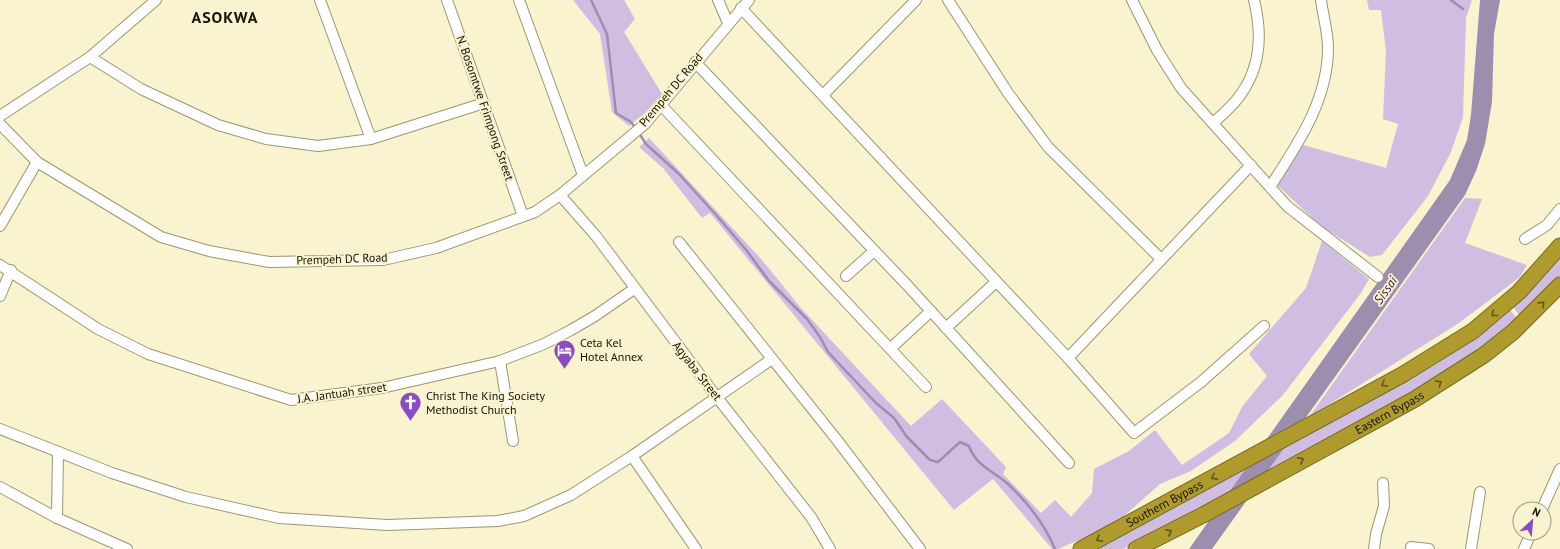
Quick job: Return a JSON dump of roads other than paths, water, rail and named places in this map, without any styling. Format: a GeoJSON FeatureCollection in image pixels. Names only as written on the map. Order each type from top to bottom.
{"type":"FeatureCollection","features":[{"type":"Feature","properties":{"kind":"highway","name":"Southern Bypass"},"geometry":{"type":"LineString","coordinates":[[1081,549],[1402,375],[1473,330],[1519,292],[1560,246]]}},
{"type":"Feature","properties":{"kind":"highway","name":"Eastern Bypass"},"geometry":{"type":"LineString","coordinates":[[1136,549],[1203,515],[1267,478],[1415,399],[1484,354],[1513,332],[1560,285]]}},
{"type":"Feature","properties":{"kind":"street"},"geometry":{"type":"LineString","coordinates":[[0,116],[90,57],[156,0]]}},
{"type":"Feature","properties":{"kind":"street"},"geometry":{"type":"LineString","coordinates":[[320,0],[371,139]]}},
{"type":"Feature","properties":{"kind":"street","name":"N. Bosomtwe Frimpong Street"},"geometry":{"type":"LineString","coordinates":[[447,0],[523,216]]}},
{"type":"Feature","properties":{"kind":"street"},"geometry":{"type":"LineString","coordinates":[[519,0],[583,175]]}},
{"type":"Feature","properties":{"kind":"street"},"geometry":{"type":"LineString","coordinates":[[718,0],[728,23]]}},
{"type":"Feature","properties":{"kind":"street","name":"Prempeh DC Road"},"geometry":{"type":"LineString","coordinates":[[0,124],[37,162],[161,237],[209,251],[269,262],[383,260],[436,248],[535,212],[560,195],[645,124],[748,0]]}},
{"type":"Feature","properties":{"kind":"street"},"geometry":{"type":"LineString","coordinates":[[824,94],[916,0]]}},
{"type":"Feature","properties":{"kind":"street"},"geometry":{"type":"LineString","coordinates":[[948,0],[1008,93],[1048,147],[1161,259]]}},
{"type":"Feature","properties":{"kind":"street"},"geometry":{"type":"LineString","coordinates":[[1132,0],[1157,50],[1181,88],[1270,188],[1287,206],[1311,226],[1378,276]]}},
{"type":"Feature","properties":{"kind":"street"},"geometry":{"type":"LineString","coordinates":[[1213,123],[1241,94],[1255,66],[1260,38],[1254,0]]}},
{"type":"Feature","properties":{"kind":"street"},"geometry":{"type":"LineString","coordinates":[[1270,188],[1300,141],[1320,96],[1328,50],[1321,0]]}},
{"type":"Feature","properties":{"kind":"street"},"geometry":{"type":"LineString","coordinates":[[742,8],[824,94],[996,282],[1068,358],[1134,434],[1201,382],[1264,326]]}},
{"type":"Feature","properties":{"kind":"street"},"geometry":{"type":"LineString","coordinates":[[90,57],[141,89],[218,125],[266,139],[318,146],[371,139],[484,103]]}},
{"type":"Feature","properties":{"kind":"street"},"geometry":{"type":"LineString","coordinates":[[695,62],[931,311],[1070,463]]}},
{"type":"Feature","properties":{"kind":"street"},"geometry":{"type":"LineString","coordinates":[[661,105],[891,348],[926,387]]}},
{"type":"Feature","properties":{"kind":"street"},"geometry":{"type":"LineString","coordinates":[[0,226],[37,162]]}},
{"type":"Feature","properties":{"kind":"street"},"geometry":{"type":"LineString","coordinates":[[1068,358],[1251,165]]}},
{"type":"Feature","properties":{"kind":"street","name":"Agyaba Street"},"geometry":{"type":"LineString","coordinates":[[560,195],[596,236],[634,289],[811,517],[830,549]]}},
{"type":"Feature","properties":{"kind":"street"},"geometry":{"type":"LineString","coordinates":[[1525,239],[1547,225],[1560,209]]}},
{"type":"Feature","properties":{"kind":"street"},"geometry":{"type":"LineString","coordinates":[[679,242],[920,549]]}},
{"type":"Feature","properties":{"kind":"street"},"geometry":{"type":"LineString","coordinates":[[846,276],[874,251]]}},
{"type":"Feature","properties":{"kind":"street","name":"J.A. Jantuah street"},"geometry":{"type":"LineString","coordinates":[[0,265],[11,270],[98,329],[148,354],[291,400],[382,388],[500,361],[544,344],[571,330],[595,316],[634,289]]}},
{"type":"Feature","properties":{"kind":"street"},"geometry":{"type":"LineString","coordinates":[[0,296],[11,270]]}},
{"type":"Feature","properties":{"kind":"street"},"geometry":{"type":"LineString","coordinates":[[946,328],[996,282]]}},
{"type":"Feature","properties":{"kind":"street"},"geometry":{"type":"LineString","coordinates":[[891,348],[931,311]]}},
{"type":"Feature","properties":{"kind":"street"},"geometry":{"type":"LineString","coordinates":[[0,429],[112,473],[186,497],[271,517],[387,525],[498,521],[524,516],[571,495],[632,456],[716,396],[772,359]]}},
{"type":"Feature","properties":{"kind":"street"},"geometry":{"type":"LineString","coordinates":[[500,361],[513,441]]}},
{"type":"Feature","properties":{"kind":"street"},"geometry":{"type":"LineString","coordinates":[[57,518],[58,452]]}},
{"type":"Feature","properties":{"kind":"street"},"geometry":{"type":"LineString","coordinates":[[632,456],[696,549]]}},
{"type":"Feature","properties":{"kind":"street"},"geometry":{"type":"LineString","coordinates":[[1546,501],[1560,469]]}},
{"type":"Feature","properties":{"kind":"street"},"geometry":{"type":"LineString","coordinates":[[1374,549],[1376,534],[1384,506],[1383,483]]}},
{"type":"Feature","properties":{"kind":"street"},"geometry":{"type":"LineString","coordinates":[[0,487],[57,518],[127,549]]}},
{"type":"Feature","properties":{"kind":"street"},"geometry":{"type":"LineString","coordinates":[[1471,549],[1480,492]]}},
{"type":"Feature","properties":{"kind":"street"},"geometry":{"type":"LineString","coordinates":[[1411,547],[1429,549]]}},
{"type":"Feature","properties":{"kind":"water","name":"Sissai"},"geometry":{"type":"Polygon","coordinates":[[[1480,0],[1500,0],[1494,34],[1492,102],[1485,144],[1476,171],[1465,195],[1212,549],[1189,549],[1450,180],[1467,140],[1471,115],[1480,0]]]}},
{"type":"Feature","properties":{"kind":"waterway"},"geometry":{"type":"LineString","coordinates":[[591,0],[607,34],[616,113],[631,122],[636,129]]}},
{"type":"Feature","properties":{"kind":"waterway"},"geometry":{"type":"LineString","coordinates":[[1451,0],[1463,9]]}},
{"type":"Feature","properties":{"kind":"waterway"},"geometry":{"type":"LineString","coordinates":[[639,133],[646,144],[679,174],[717,216],[747,251],[769,281],[807,319],[820,337],[828,352],[876,403],[894,418],[907,437],[930,460],[938,462],[960,442],[969,446],[972,453],[980,463],[1002,479],[1022,498],[1046,531],[1055,549]]}},
{"type":"Feature","properties":{"kind":"place","name":"Ceta Kel Hotel Annex"},"geometry":{"type":"Point","coordinates":[564,370]}},
{"type":"Feature","properties":{"kind":"place","name":"Christ The King Society Methodist Church"},"geometry":{"type":"Point","coordinates":[411,422]}},
{"type":"Feature","properties":{"kind":"district","name":"ASOKWA"},"geometry":{"type":"Point","coordinates":[225,17]}}]}
